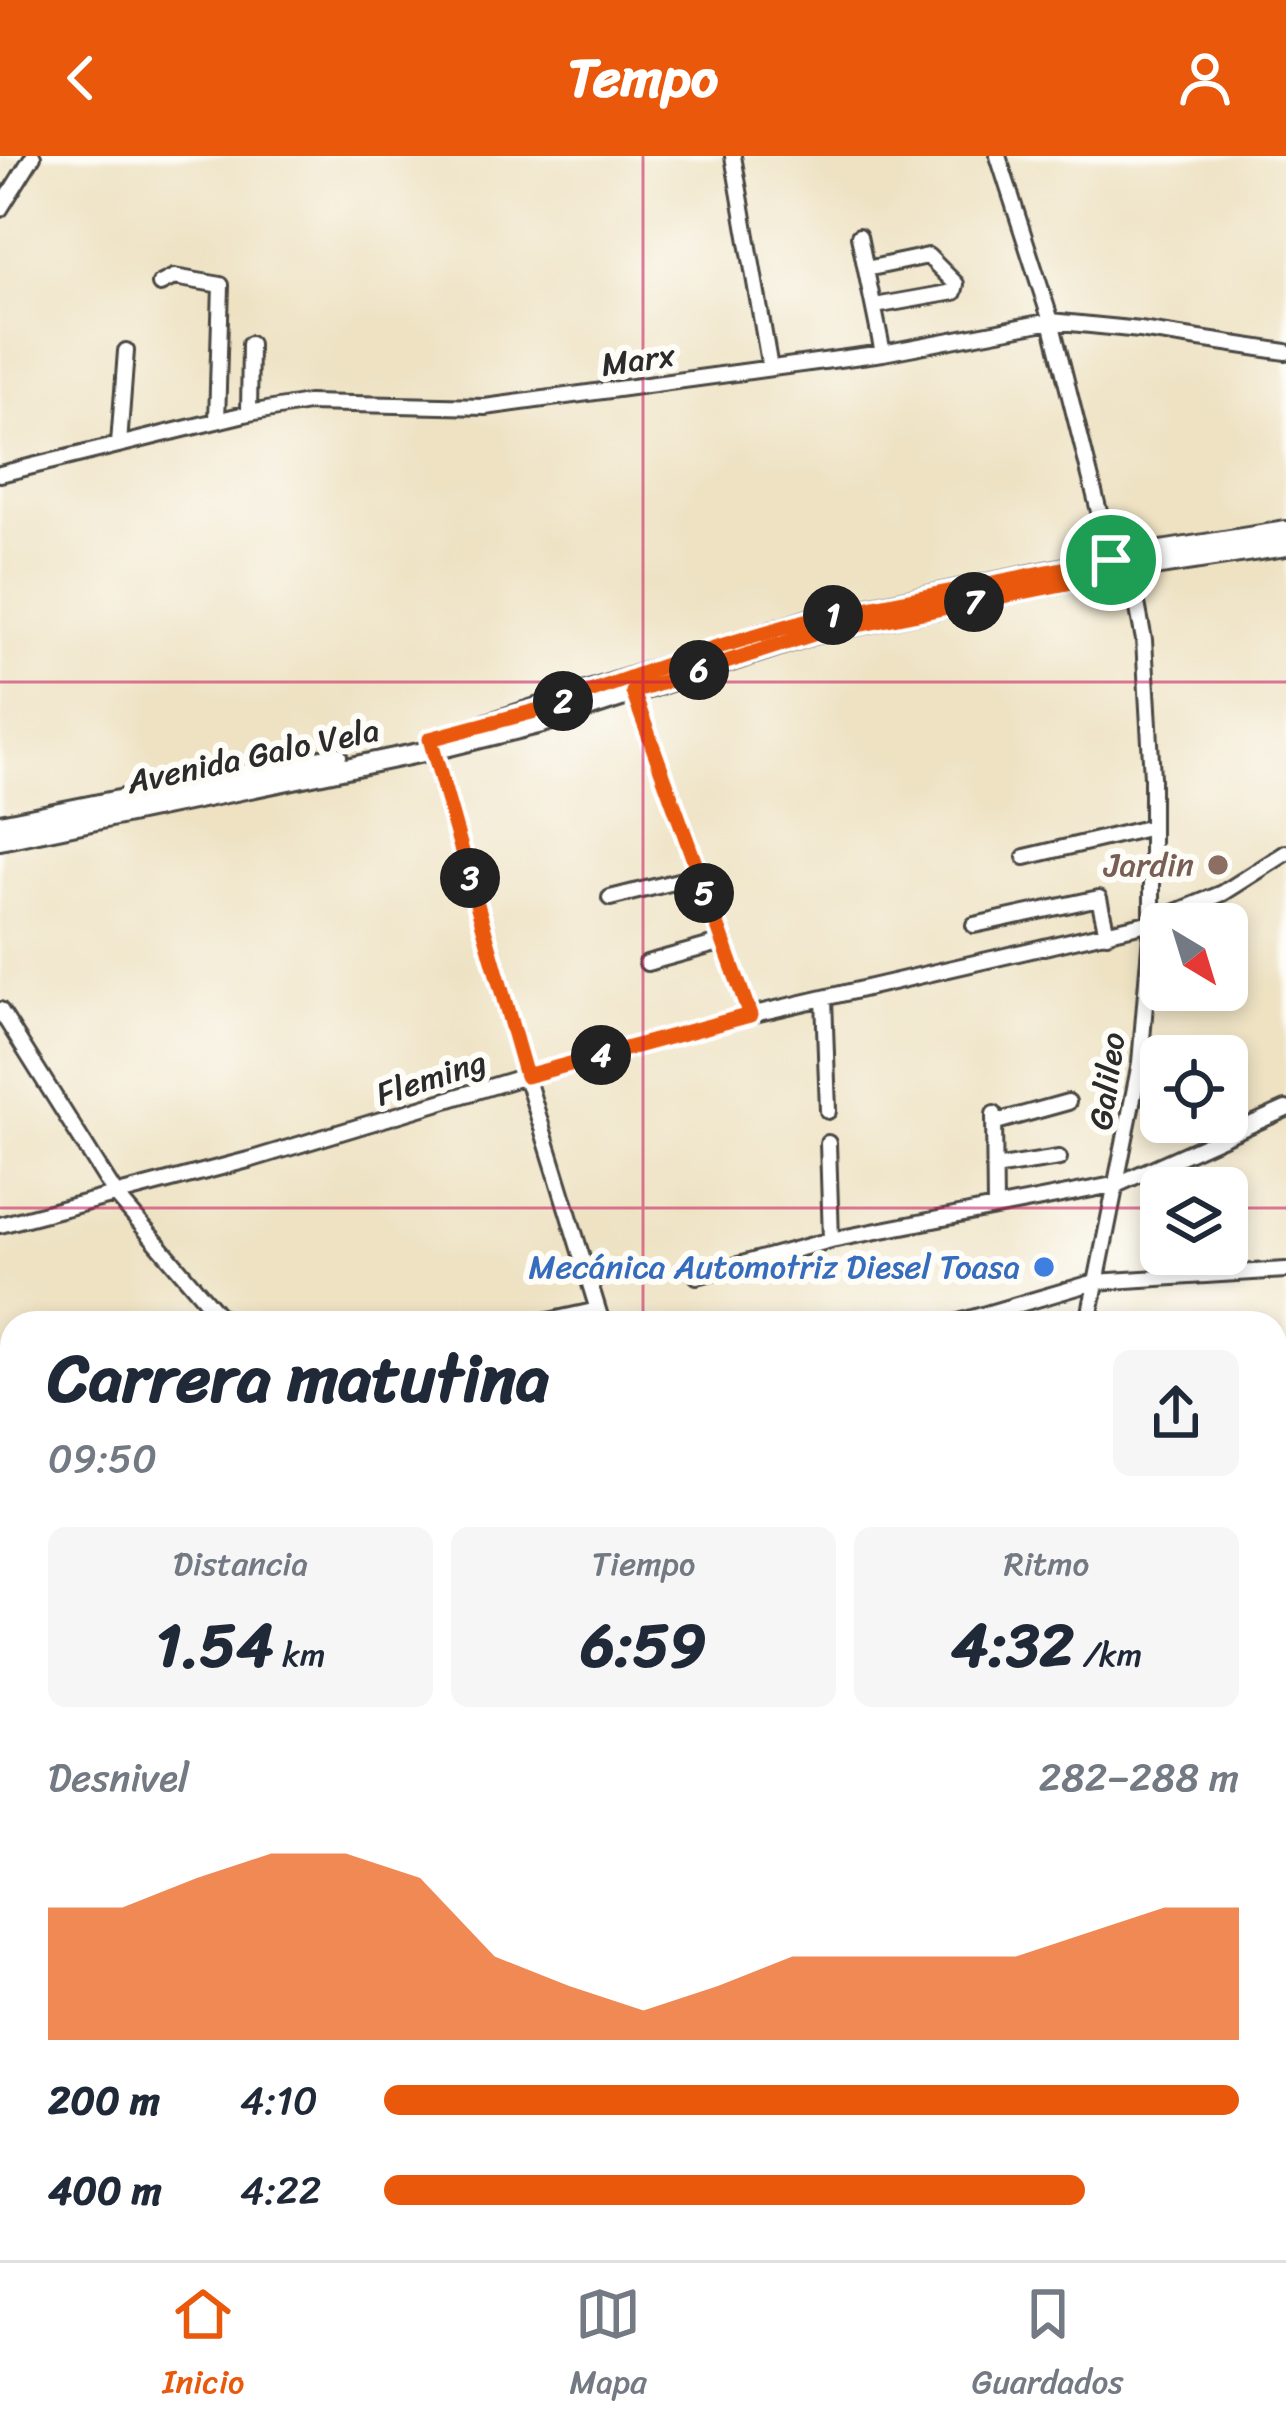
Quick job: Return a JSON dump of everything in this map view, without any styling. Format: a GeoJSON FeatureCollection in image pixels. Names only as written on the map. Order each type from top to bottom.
{"type":"FeatureCollection","features":[{"type":"Feature","properties":{"kind":"main road","name":"Avenida Galo Vela"},"geometry":{"type":"LineString","coordinates":[[0,824],[542,723],[631,685],[811,627],[1286,531]]}},
{"type":"Feature","properties":{"kind":"main road","name":"Avenida Galo Vela"},"geometry":{"type":"LineString","coordinates":[[1121,565],[1286,546]]}},
{"type":"Feature","properties":{"kind":"main road","name":"Avenida Galo Vela"},"geometry":{"type":"LineString","coordinates":[[0,840],[183,792]]}},
{"type":"Feature","properties":{"kind":"street"},"geometry":{"type":"LineString","coordinates":[[0,209],[33,156]]}},
{"type":"Feature","properties":{"kind":"street"},"geometry":{"type":"LineString","coordinates":[[733,156],[770,368]]}},
{"type":"Feature","properties":{"kind":"street","name":"Galileo"},"geometry":{"type":"LineString","coordinates":[[998,156],[1144,640],[1152,903]]}},
{"type":"Feature","properties":{"kind":"street"},"geometry":{"type":"LineString","coordinates":[[859,236],[884,353]]}},
{"type":"Feature","properties":{"kind":"street"},"geometry":{"type":"LineString","coordinates":[[866,268],[928,256],[956,284],[954,292],[875,306]]}},
{"type":"Feature","properties":{"kind":"street"},"geometry":{"type":"LineString","coordinates":[[160,284],[174,277],[221,285],[217,421]]}},
{"type":"Feature","properties":{"kind":"street","name":"Marx"},"geometry":{"type":"LineString","coordinates":[[0,474],[308,403],[485,407],[884,353],[1051,322],[1286,352]]}},
{"type":"Feature","properties":{"kind":"street"},"geometry":{"type":"LineString","coordinates":[[249,413],[250,344]]}},
{"type":"Feature","properties":{"kind":"street"},"geometry":{"type":"LineString","coordinates":[[119,444],[126,351]]}},
{"type":"Feature","properties":{"kind":"street"},"geometry":{"type":"LineString","coordinates":[[631,685],[750,1015]]}},
{"type":"Feature","properties":{"kind":"street"},"geometry":{"type":"LineString","coordinates":[[432,744],[598,1311]]}},
{"type":"Feature","properties":{"kind":"street"},"geometry":{"type":"LineString","coordinates":[[1025,857],[1152,827]]}},
{"type":"Feature","properties":{"kind":"street","name":"Fleming"},"geometry":{"type":"LineString","coordinates":[[1199,903],[1286,853]]}},
{"type":"Feature","properties":{"kind":"street"},"geometry":{"type":"LineString","coordinates":[[610,898],[698,876]]}},
{"type":"Feature","properties":{"kind":"street"},"geometry":{"type":"LineString","coordinates":[[974,926],[1099,898],[1107,934]]}},
{"type":"Feature","properties":{"kind":"street","name":"Fleming"},"geometry":{"type":"LineString","coordinates":[[0,1225],[392,1119],[526,1076],[750,1015],[1140,925]]}},
{"type":"Feature","properties":{"kind":"street"},"geometry":{"type":"LineString","coordinates":[[647,963],[723,942]]}},
{"type":"Feature","properties":{"kind":"street"},"geometry":{"type":"LineString","coordinates":[[824,998],[828,1111]]}},
{"type":"Feature","properties":{"kind":"street"},"geometry":{"type":"LineString","coordinates":[[0,1010],[116,1195],[215,1311]]}},
{"type":"Feature","properties":{"kind":"street","name":"Galileo"},"geometry":{"type":"LineString","coordinates":[[1090,1311],[1140,1064],[1144,1011]]}},
{"type":"Feature","properties":{"kind":"street"},"geometry":{"type":"LineString","coordinates":[[995,1208],[995,1118],[1068,1102]]}},
{"type":"Feature","properties":{"kind":"street"},"geometry":{"type":"LineString","coordinates":[[697,1276],[831,1240],[1118,1184],[1286,1109]]}},
{"type":"Feature","properties":{"kind":"street"},"geometry":{"type":"LineString","coordinates":[[828,1142],[831,1240]]}},
{"type":"Feature","properties":{"kind":"street"},"geometry":{"type":"LineString","coordinates":[[994,1168],[1059,1158]]}},
{"type":"Feature","properties":{"kind":"street"},"geometry":{"type":"LineString","coordinates":[[996,1311],[1095,1282],[1286,1270]]}},
{"type":"Feature","properties":{"kind":"place","name":"Jardin"},"geometry":{"type":"Point","coordinates":[1218,865]}},
{"type":"Feature","properties":{"kind":"place","name":"Mecánica Automotriz Diesel Toasa"},"geometry":{"type":"Point","coordinates":[1044,1267]}},
{"type":"Feature","properties":{"kind":"route"},"geometry":{"type":"LineString","coordinates":[[1127,556],[1132,570],[813,634],[633,692],[750,1015],[526,1076],[430,739],[539,710],[809,620],[1111,560],[1127,556]]}}]}
